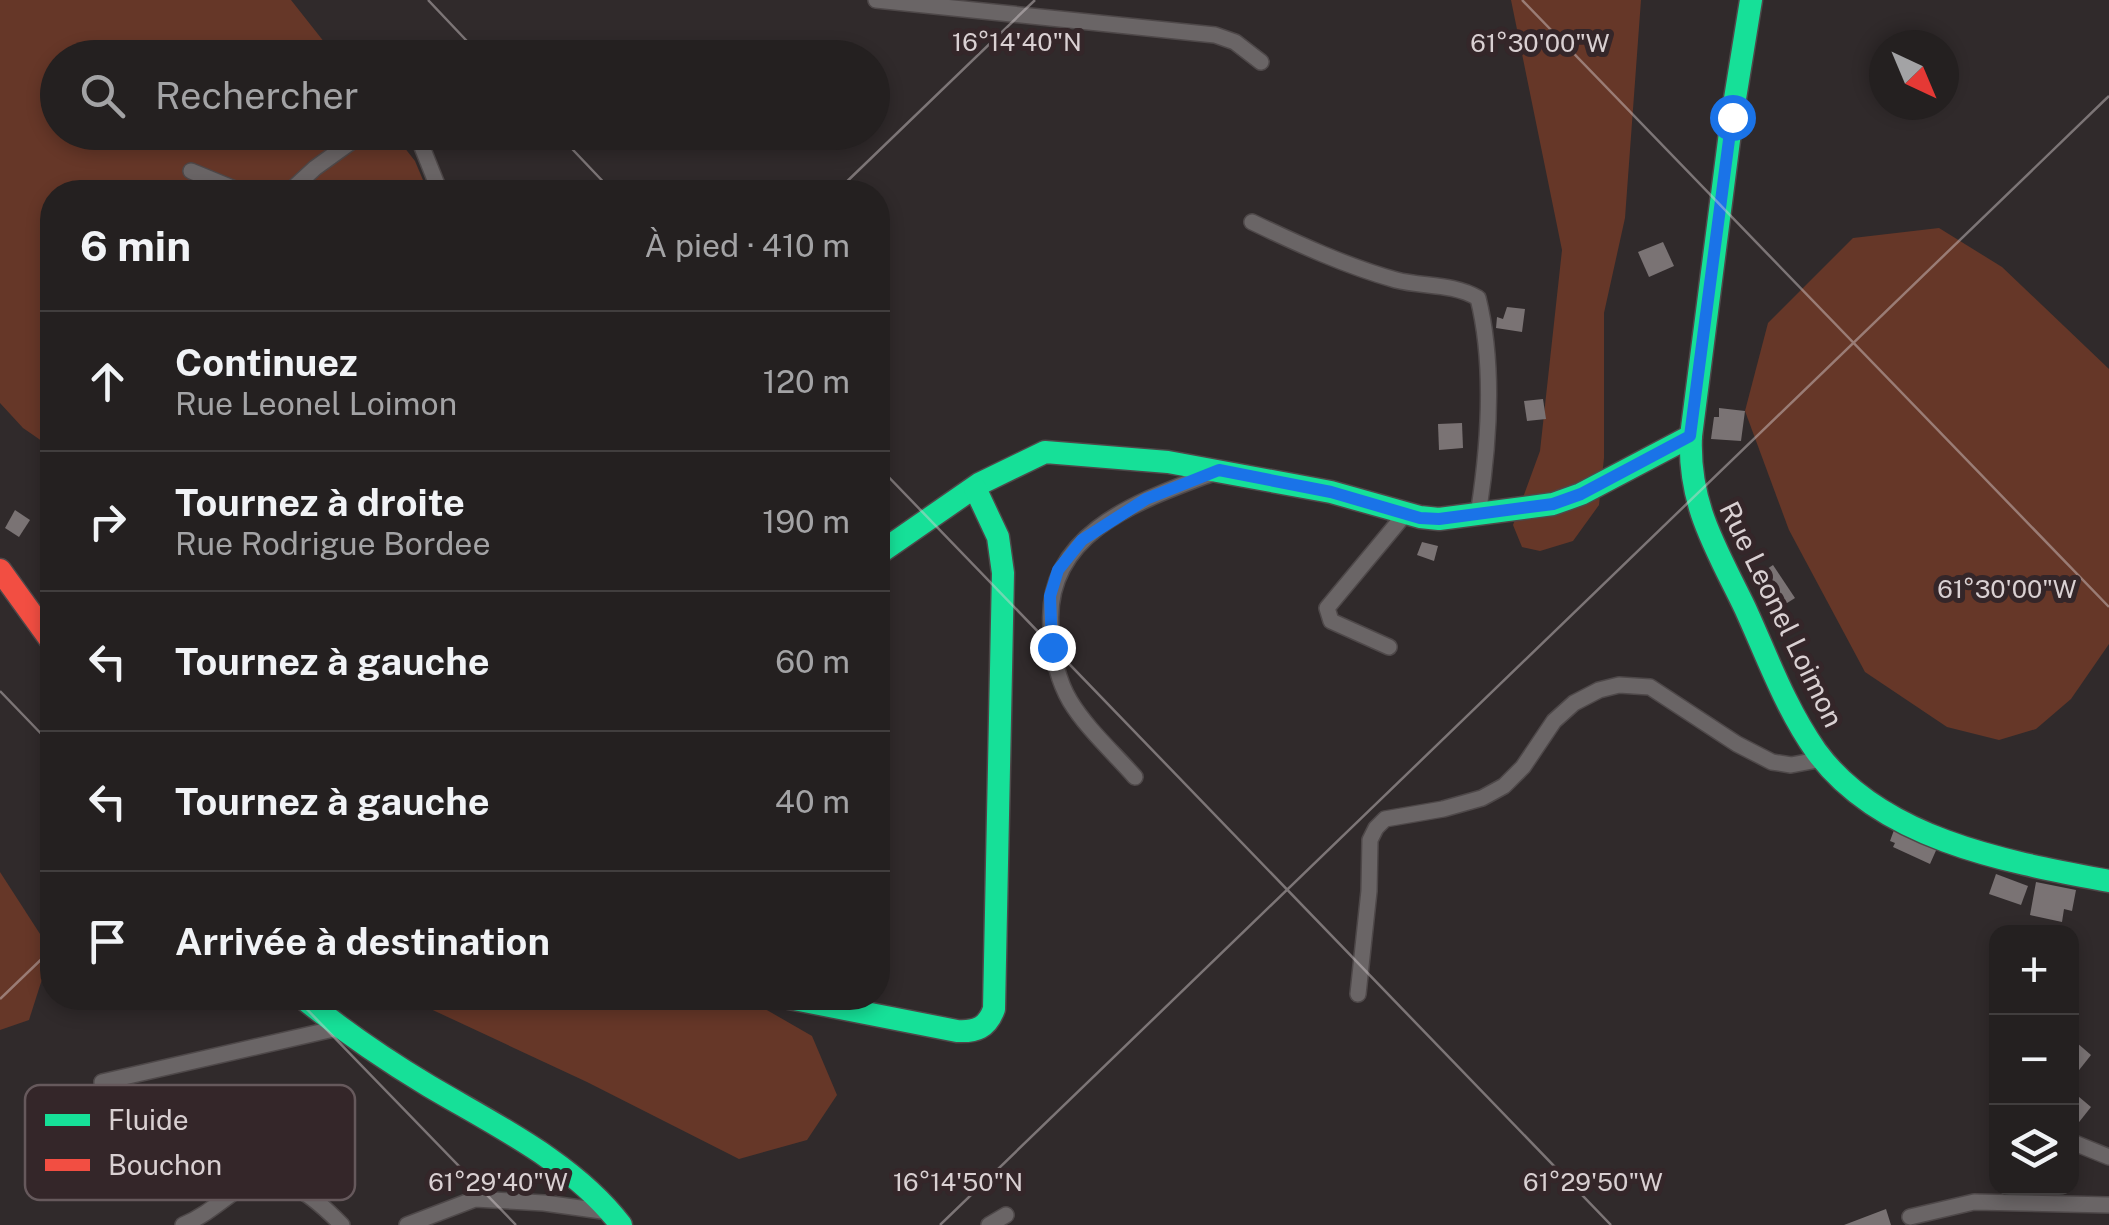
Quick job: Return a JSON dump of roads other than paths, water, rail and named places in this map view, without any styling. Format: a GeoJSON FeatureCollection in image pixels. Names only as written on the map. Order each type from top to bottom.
{"type":"FeatureCollection","features":[{"type":"Feature","properties":{"kind":"street"},"geometry":{"type":"LineString","coordinates":[[876,0],[1215,34],[1235,42],[1261,62]]}},
{"type":"Feature","properties":{"kind":"street","name":"Rue Leonel Loimon"},"geometry":{"type":"LineString","coordinates":[[1751,0],[1690,436],[1688,461],[1695,506],[1705,531],[1800,723],[1847,786],[1908,823],[2006,860],[2109,882]]}},
{"type":"Feature","properties":{"kind":"street"},"geometry":{"type":"LineString","coordinates":[[302,180],[340,150]]}},
{"type":"Feature","properties":{"kind":"street"},"geometry":{"type":"LineString","coordinates":[[423,150],[435,180]]}},
{"type":"Feature","properties":{"kind":"street"},"geometry":{"type":"LineString","coordinates":[[191,171],[213,180]]}},
{"type":"Feature","properties":{"kind":"street"},"geometry":{"type":"LineString","coordinates":[[1252,222],[1302,246],[1399,281],[1453,288],[1478,298],[1487,343],[1485,472],[1478,515]]}},
{"type":"Feature","properties":{"kind":"street"},"geometry":{"type":"LineString","coordinates":[[890,546],[975,488],[1045,452],[1219,470],[1439,519],[1568,499],[1690,436]]}},
{"type":"Feature","properties":{"kind":"street"},"geometry":{"type":"LineString","coordinates":[[1136,777],[1087,723],[1064,689],[1052,647],[1050,596],[1058,570],[1082,540],[1146,499],[1219,470]]}},
{"type":"Feature","properties":{"kind":"street"},"geometry":{"type":"LineString","coordinates":[[840,1010],[957,1031],[973,1032],[991,1022],[996,1001],[1002,573],[998,537],[975,488]]}},
{"type":"Feature","properties":{"kind":"street"},"geometry":{"type":"LineString","coordinates":[[1389,648],[1332,621],[1327,608],[1406,513]]}},
{"type":"Feature","properties":{"kind":"street"},"geometry":{"type":"LineString","coordinates":[[0,570],[40,625]]}},
{"type":"Feature","properties":{"kind":"street"},"geometry":{"type":"LineString","coordinates":[[1358,994],[1370,840],[1376,828],[1385,819],[1443,810],[1482,798],[1504,786],[1554,721],[1574,703],[1598,690],[1619,685],[1650,687],[1772,762],[1791,765],[1823,758]]}},
{"type":"Feature","properties":{"kind":"street"},"geometry":{"type":"LineString","coordinates":[[317,1010],[338,1028],[523,1142],[590,1191],[617,1219]]}},
{"type":"Feature","properties":{"kind":"street"},"geometry":{"type":"LineString","coordinates":[[102,1082],[338,1028]]}},
{"type":"Feature","properties":{"kind":"street"},"geometry":{"type":"LineString","coordinates":[[2079,1145],[2109,1157]]}},
{"type":"Feature","properties":{"kind":"street"},"geometry":{"type":"LineString","coordinates":[[407,1225],[475,1199],[544,1203],[617,1219]]}},
{"type":"Feature","properties":{"kind":"street"},"geometry":{"type":"LineString","coordinates":[[182,1225],[224,1200]]}},
{"type":"Feature","properties":{"kind":"street"},"geometry":{"type":"LineString","coordinates":[[316,1200],[342,1225]]}},
{"type":"Feature","properties":{"kind":"street"},"geometry":{"type":"LineString","coordinates":[[1910,1217],[1974,1202],[2109,1206]]}},
{"type":"Feature","properties":{"kind":"street"},"geometry":{"type":"LineString","coordinates":[[989,1225],[1006,1215]]}}]}
